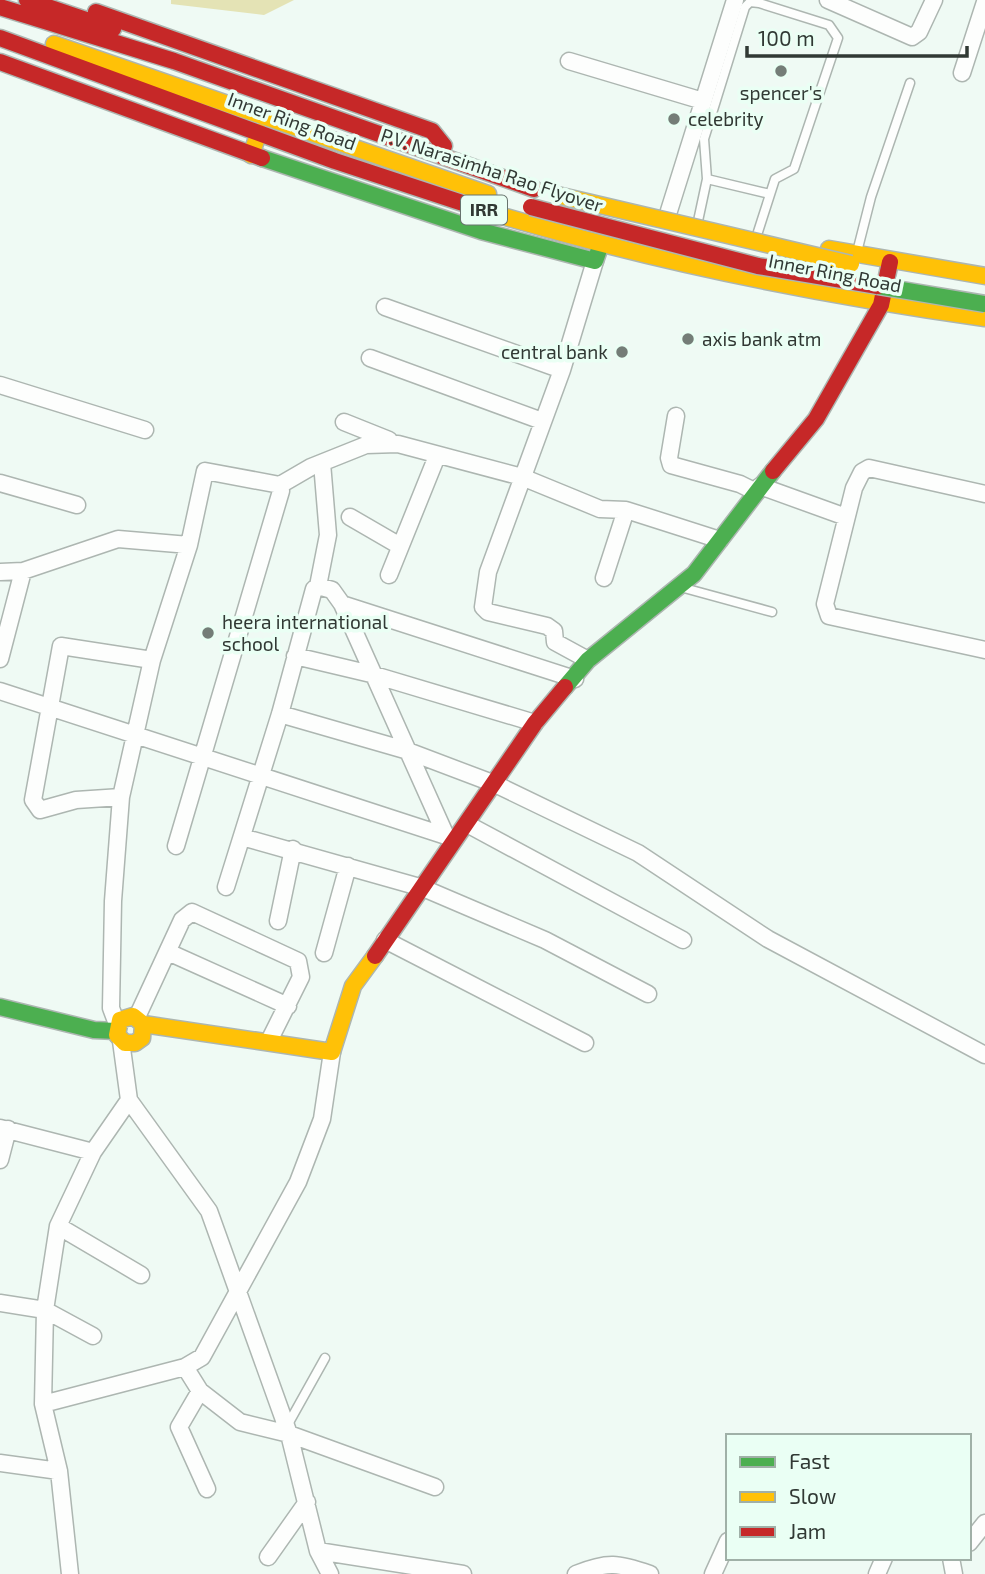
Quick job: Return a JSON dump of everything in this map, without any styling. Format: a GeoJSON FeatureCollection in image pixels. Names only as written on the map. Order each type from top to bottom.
{"type":"FeatureCollection","features":[{"type":"Feature","properties":{"kind":"main road","name":"Inner Ring Road"},"geometry":{"type":"LineString","coordinates":[[27,0],[107,22],[516,173],[757,235],[856,255],[985,276]]}},
{"type":"Feature","properties":{"kind":"main road"},"geometry":{"type":"LineString","coordinates":[[63,0],[107,22]]}},
{"type":"Feature","properties":{"kind":"main road","name":"P.V. Narasimha Rao Flyover"},"geometry":{"type":"LineString","coordinates":[[0,7],[174,61],[534,189],[790,251],[985,286]]}},
{"type":"Feature","properties":{"kind":"main road","name":"P.V. Narasimha Rao Flyover"},"geometry":{"type":"LineString","coordinates":[[0,25],[461,186],[602,228],[758,266],[985,304]]}},
{"type":"Feature","properties":{"kind":"main road","name":"Inner Ring Road"},"geometry":{"type":"LineString","coordinates":[[0,38],[448,199],[601,244],[881,305],[985,318]]}},
{"type":"Feature","properties":{"kind":"main road"},"geometry":{"type":"LineString","coordinates":[[0,62],[251,155],[481,231],[595,261],[601,244]]}},
{"type":"Feature","properties":{"kind":"main road"},"geometry":{"type":"LineString","coordinates":[[251,155],[259,132]]}},
{"type":"Feature","properties":{"kind":"main road"},"geometry":{"type":"LineString","coordinates":[[118,1032],[128,1015],[140,1021],[332,1052],[353,986],[423,888],[451,838],[467,824],[535,723],[589,660],[694,574],[758,489],[816,419],[881,305],[890,261]]}},
{"type":"Feature","properties":{"kind":"main road"},"geometry":{"type":"LineString","coordinates":[[0,1006],[94,1030],[118,1032],[130,1044],[139,1041],[144,1034],[140,1021]]}},
{"type":"Feature","properties":{"kind":"street"},"geometry":{"type":"LineString","coordinates":[[107,22],[115,0]]}},
{"type":"Feature","properties":{"kind":"street"},"geometry":{"type":"LineString","coordinates":[[668,214],[735,0]]}},
{"type":"Feature","properties":{"kind":"street"},"geometry":{"type":"LineString","coordinates":[[828,0],[912,37],[919,32],[934,0]]}},
{"type":"Feature","properties":{"kind":"street"},"geometry":{"type":"LineString","coordinates":[[962,74],[985,2]]}},
{"type":"Feature","properties":{"kind":"street"},"geometry":{"type":"LineString","coordinates":[[569,61],[703,101]]}},
{"type":"Feature","properties":{"kind":"street"},"geometry":{"type":"LineString","coordinates":[[589,660],[555,642],[554,631],[547,626],[488,612],[483,607],[488,572],[562,370],[595,261]]}},
{"type":"Feature","properties":{"kind":"street"},"geometry":{"type":"LineString","coordinates":[[385,307],[562,370]]}},
{"type":"Feature","properties":{"kind":"street"},"geometry":{"type":"LineString","coordinates":[[370,358],[542,421]]}},
{"type":"Feature","properties":{"kind":"street"},"geometry":{"type":"LineString","coordinates":[[0,385],[145,430]]}},
{"type":"Feature","properties":{"kind":"street"},"geometry":{"type":"LineString","coordinates":[[676,416],[669,458],[671,465],[846,517]]}},
{"type":"Feature","properties":{"kind":"street"},"geometry":{"type":"LineString","coordinates":[[344,422],[398,444],[522,477],[600,509],[626,510],[720,540]]}},
{"type":"Feature","properties":{"kind":"street"},"geometry":{"type":"LineString","coordinates":[[330,1574],[318,1550],[288,1430],[209,1211],[129,1100],[118,1032],[111,1008],[113,901],[121,797],[132,737],[152,660],[189,545],[205,471],[212,470],[280,485],[322,463],[366,445],[398,444]]}},
{"type":"Feature","properties":{"kind":"street"},"geometry":{"type":"LineString","coordinates":[[388,575],[437,456]]}},
{"type":"Feature","properties":{"kind":"street"},"geometry":{"type":"LineString","coordinates":[[226,887],[280,714],[314,589],[318,586],[328,535],[322,463]]}},
{"type":"Feature","properties":{"kind":"street"},"geometry":{"type":"LineString","coordinates":[[985,494],[869,468],[862,472],[854,488],[825,604],[829,616],[985,650]]}},
{"type":"Feature","properties":{"kind":"street"},"geometry":{"type":"LineString","coordinates":[[0,483],[77,505]]}},
{"type":"Feature","properties":{"kind":"street"},"geometry":{"type":"LineString","coordinates":[[176,846],[281,491],[280,485]]}},
{"type":"Feature","properties":{"kind":"street"},"geometry":{"type":"LineString","coordinates":[[604,578],[626,510]]}},
{"type":"Feature","properties":{"kind":"street"},"geometry":{"type":"LineString","coordinates":[[350,516],[400,547]]}},
{"type":"Feature","properties":{"kind":"street"},"geometry":{"type":"LineString","coordinates":[[0,572],[23,571],[118,539],[189,545]]}},
{"type":"Feature","properties":{"kind":"street"},"geometry":{"type":"LineString","coordinates":[[0,659],[23,571]]}},
{"type":"Feature","properties":{"kind":"street"},"geometry":{"type":"LineString","coordinates":[[318,586],[332,590],[342,604],[405,750],[451,838]]}},
{"type":"Feature","properties":{"kind":"street"},"geometry":{"type":"LineString","coordinates":[[342,604],[575,679]]}},
{"type":"Feature","properties":{"kind":"street"},"geometry":{"type":"LineString","coordinates":[[121,797],[76,800],[40,810],[33,800],[61,646],[152,660]]}},
{"type":"Feature","properties":{"kind":"street"},"geometry":{"type":"LineString","coordinates":[[295,656],[371,674],[535,723]]}},
{"type":"Feature","properties":{"kind":"street"},"geometry":{"type":"LineString","coordinates":[[0,691],[132,737],[451,838]]}},
{"type":"Feature","properties":{"kind":"street"},"geometry":{"type":"LineString","coordinates":[[280,714],[405,750],[495,784],[638,853],[768,939],[985,1055]]}},
{"type":"Feature","properties":{"kind":"street"},"geometry":{"type":"LineString","coordinates":[[467,824],[683,940]]}},
{"type":"Feature","properties":{"kind":"street"},"geometry":{"type":"LineString","coordinates":[[242,837],[293,849],[423,888],[545,940],[648,994]]}},
{"type":"Feature","properties":{"kind":"street"},"geometry":{"type":"LineString","coordinates":[[278,921],[293,849]]}},
{"type":"Feature","properties":{"kind":"street"},"geometry":{"type":"LineString","coordinates":[[324,953],[348,866]]}},
{"type":"Feature","properties":{"kind":"street"},"geometry":{"type":"LineString","coordinates":[[140,1021],[182,920],[192,912],[298,961],[301,977],[269,1041]]}},
{"type":"Feature","properties":{"kind":"street"},"geometry":{"type":"LineString","coordinates":[[385,940],[585,1043]]}},
{"type":"Feature","properties":{"kind":"street"},"geometry":{"type":"LineString","coordinates":[[168,952],[288,1006]]}},
{"type":"Feature","properties":{"kind":"street"},"geometry":{"type":"LineString","coordinates":[[43,1404],[185,1367],[202,1357],[239,1293],[303,1170],[322,1119],[332,1052]]}},
{"type":"Feature","properties":{"kind":"street"},"geometry":{"type":"LineString","coordinates":[[70,1574],[59,1471],[43,1404],[45,1310],[58,1226],[93,1152],[129,1100]]}},
{"type":"Feature","properties":{"kind":"street"},"geometry":{"type":"LineString","coordinates":[[0,1160],[4,1128],[93,1152]]}},
{"type":"Feature","properties":{"kind":"street"},"geometry":{"type":"LineString","coordinates":[[58,1226],[141,1275]]}},
{"type":"Feature","properties":{"kind":"street"},"geometry":{"type":"LineString","coordinates":[[0,1303],[45,1310],[93,1336]]}},
{"type":"Feature","properties":{"kind":"street"},"geometry":{"type":"LineString","coordinates":[[185,1367],[200,1391],[240,1422],[288,1430],[435,1487]]}},
{"type":"Feature","properties":{"kind":"street"},"geometry":{"type":"LineString","coordinates":[[200,1391],[179,1427],[207,1489]]}},
{"type":"Feature","properties":{"kind":"street"},"geometry":{"type":"LineString","coordinates":[[0,1463],[59,1471]]}},
{"type":"Feature","properties":{"kind":"street"},"geometry":{"type":"LineString","coordinates":[[268,1557],[307,1502]]}},
{"type":"Feature","properties":{"kind":"street"},"geometry":{"type":"LineString","coordinates":[[971,1540],[985,1523]]}},
{"type":"Feature","properties":{"kind":"street"},"geometry":{"type":"LineString","coordinates":[[713,1574],[726,1545]]}},
{"type":"Feature","properties":{"kind":"street"},"geometry":{"type":"LineString","coordinates":[[318,1550],[463,1574]]}},
{"type":"Feature","properties":{"kind":"street"},"geometry":{"type":"LineString","coordinates":[[576,1574],[603,1563],[621,1564],[650,1574]]}},
{"type":"Feature","properties":{"kind":"lane"},"geometry":{"type":"LineString","coordinates":[[698,221],[707,179],[704,139],[745,8],[750,2],[759,3],[829,25],[838,38],[794,169],[775,179],[757,235]]}},
{"type":"Feature","properties":{"kind":"lane"},"geometry":{"type":"LineString","coordinates":[[856,255],[871,197],[910,83]]}},
{"type":"Feature","properties":{"kind":"lane"},"geometry":{"type":"LineString","coordinates":[[707,179],[770,194]]}},
{"type":"Feature","properties":{"kind":"lane"},"geometry":{"type":"LineString","coordinates":[[678,586],[772,612]]}},
{"type":"Feature","properties":{"kind":"lane"},"geometry":{"type":"LineString","coordinates":[[288,1430],[325,1357]]}},
{"type":"Feature","properties":{"kind":"green space"},"geometry":{"type":"Polygon","coordinates":[[[171,0],[294,0],[264,15],[171,4],[171,0]]]}},
{"type":"Feature","properties":{"kind":"traffic: fast"},"geometry":{"type":"LineString","coordinates":[[262,158],[481,231],[595,261],[601,244]]}},
{"type":"Feature","properties":{"kind":"traffic: fast"},"geometry":{"type":"LineString","coordinates":[[878,286],[985,304]]}},
{"type":"Feature","properties":{"kind":"traffic: fast"},"geometry":{"type":"LineString","coordinates":[[565,687],[588,660],[694,574],[773,471]]}},
{"type":"Feature","properties":{"kind":"traffic: fast"},"geometry":{"type":"LineString","coordinates":[[0,1007],[94,1030],[116,1031]]}},
{"type":"Feature","properties":{"kind":"traffic: slow"},"geometry":{"type":"LineString","coordinates":[[54,44],[488,194]]}},
{"type":"Feature","properties":{"kind":"traffic: slow"},"geometry":{"type":"LineString","coordinates":[[251,155],[259,132]]}},
{"type":"Feature","properties":{"kind":"traffic: slow"},"geometry":{"type":"LineString","coordinates":[[557,195],[851,264]]}},
{"type":"Feature","properties":{"kind":"traffic: slow"},"geometry":{"type":"LineString","coordinates":[[499,215],[619,248],[740,276],[985,318]]}},
{"type":"Feature","properties":{"kind":"traffic: slow"},"geometry":{"type":"LineString","coordinates":[[829,249],[985,276]]}},
{"type":"Feature","properties":{"kind":"traffic: slow"},"geometry":{"type":"LineString","coordinates":[[143,1024],[142,1038],[135,1043],[125,1043],[117,1035],[120,1020],[133,1016],[143,1024],[332,1052],[353,986],[375,956]]}},
{"type":"Feature","properties":{"kind":"traffic: jam"},"geometry":{"type":"LineString","coordinates":[[27,0],[113,29]]}},
{"type":"Feature","properties":{"kind":"traffic: jam"},"geometry":{"type":"LineString","coordinates":[[0,7],[174,61],[534,189]]}},
{"type":"Feature","properties":{"kind":"traffic: jam"},"geometry":{"type":"LineString","coordinates":[[96,12],[432,131],[444,146]]}},
{"type":"Feature","properties":{"kind":"traffic: jam"},"geometry":{"type":"LineString","coordinates":[[0,38],[335,161],[499,215]]}},
{"type":"Feature","properties":{"kind":"traffic: jam"},"geometry":{"type":"LineString","coordinates":[[0,62],[262,158]]}},
{"type":"Feature","properties":{"kind":"traffic: jam"},"geometry":{"type":"LineString","coordinates":[[531,207],[758,266],[878,286]]}},
{"type":"Feature","properties":{"kind":"traffic: jam"},"geometry":{"type":"LineString","coordinates":[[773,471],[816,419],[881,305],[890,262]]}},
{"type":"Feature","properties":{"kind":"traffic: jam"},"geometry":{"type":"LineString","coordinates":[[375,956],[535,723],[565,687]]}},
{"type":"Feature","properties":{"kind":"place","name":"spencer's"},"geometry":{"type":"Point","coordinates":[781,71]}},
{"type":"Feature","properties":{"kind":"place","name":"celebrity"},"geometry":{"type":"Point","coordinates":[674,119]}},
{"type":"Feature","properties":{"kind":"place","name":"axis bank atm"},"geometry":{"type":"Point","coordinates":[688,339]}},
{"type":"Feature","properties":{"kind":"place","name":"central bank"},"geometry":{"type":"Point","coordinates":[622,352]}},
{"type":"Feature","properties":{"kind":"place","name":"heera international school"},"geometry":{"type":"Point","coordinates":[208,633]}}]}
